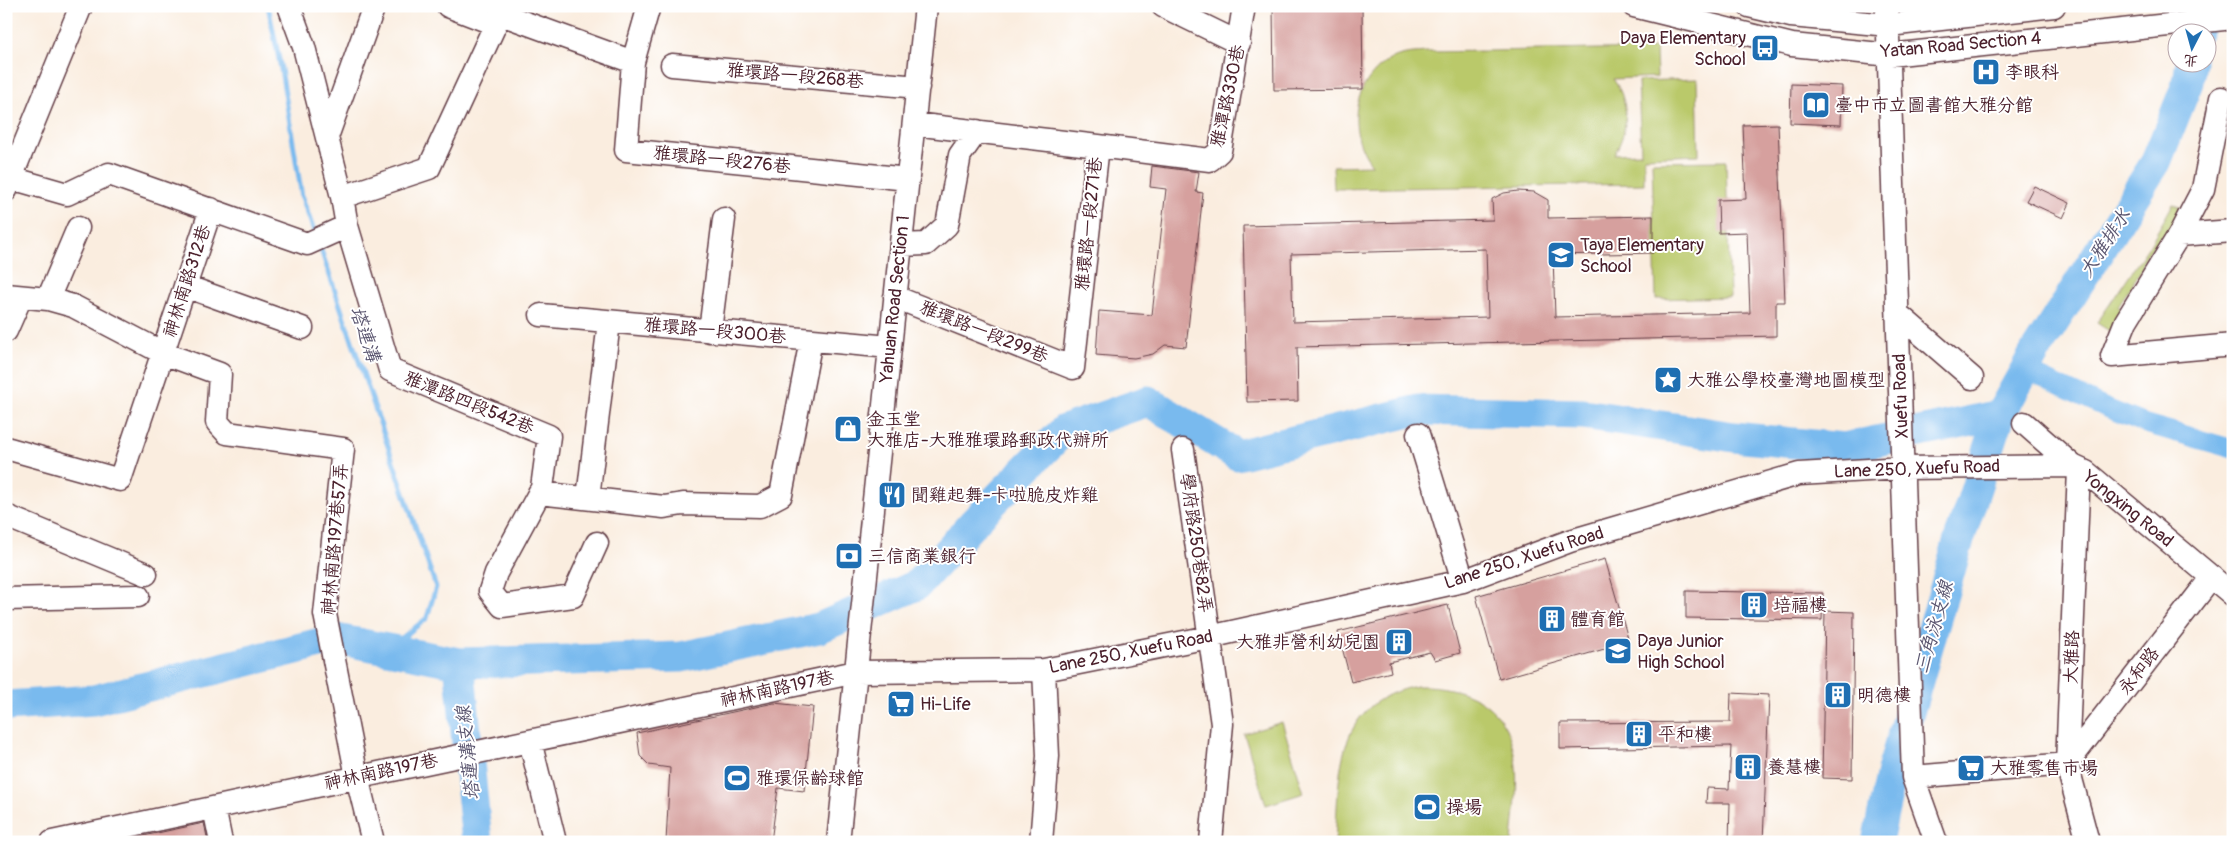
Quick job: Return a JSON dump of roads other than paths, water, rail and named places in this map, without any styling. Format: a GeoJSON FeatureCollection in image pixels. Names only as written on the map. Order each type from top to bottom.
{"type":"FeatureCollection","features":[{"type":"Feature","properties":{"kind":"street"},"geometry":{"type":"LineString","coordinates":[[9,184],[81,6]]}},
{"type":"Feature","properties":{"kind":"street","name":"雅潭路四段542巷"},"geometry":{"type":"LineString","coordinates":[[289,6],[304,47],[342,197],[347,226],[390,370],[549,436],[542,488],[496,573],[490,591],[502,606],[573,596],[597,543]]}},
{"type":"Feature","properties":{"kind":"street"},"geometry":{"type":"LineString","coordinates":[[327,137],[374,6]]}},
{"type":"Feature","properties":{"kind":"street"},"geometry":{"type":"LineString","coordinates":[[448,6],[500,15],[634,62],[649,6]]}},
{"type":"Feature","properties":{"kind":"street","name":"Yahuan Road Section 1"},"geometry":{"type":"LineString","coordinates":[[838,842],[926,6]]}},
{"type":"Feature","properties":{"kind":"street"},"geometry":{"type":"LineString","coordinates":[[1163,6],[1239,43]]}},
{"type":"Feature","properties":{"kind":"street","name":"雅潭路330巷"},"geometry":{"type":"LineString","coordinates":[[1098,146],[1210,160],[1220,150],[1244,6]]}},
{"type":"Feature","properties":{"kind":"street","name":"Yatan Road Section 4"},"geometry":{"type":"LineString","coordinates":[[1634,6],[1792,45],[1890,55],[2226,19]]}},
{"type":"Feature","properties":{"kind":"street","name":"Yatan Road Section 4"},"geometry":{"type":"LineString","coordinates":[[1749,6],[1791,16],[1888,16],[2054,6]]}},
{"type":"Feature","properties":{"kind":"street"},"geometry":{"type":"LineString","coordinates":[[342,197],[429,168],[500,15]]}},
{"type":"Feature","properties":{"kind":"street","name":"Xuefu Road"},"geometry":{"type":"LineString","coordinates":[[1888,16],[1913,778],[1936,842]]}},
{"type":"Feature","properties":{"kind":"street","name":"雅環路一段276巷"},"geometry":{"type":"LineString","coordinates":[[634,62],[626,150],[908,179]]}},
{"type":"Feature","properties":{"kind":"street","name":"雅環路一段268巷"},"geometry":{"type":"LineString","coordinates":[[672,65],[918,87]]}},
{"type":"Feature","properties":{"kind":"street"},"geometry":{"type":"LineString","coordinates":[[2221,98],[2203,189],[2179,235],[2126,321],[2112,356],[2233,345]]}},
{"type":"Feature","properties":{"kind":"street","name":"雅環路一段271巷"},"geometry":{"type":"LineString","coordinates":[[914,124],[1098,146],[1073,368]]}},
{"type":"Feature","properties":{"kind":"street"},"geometry":{"type":"LineString","coordinates":[[900,245],[926,244],[948,225],[960,155],[976,131]]}},
{"type":"Feature","properties":{"kind":"street","name":"神林南路312巷"},"geometry":{"type":"LineString","coordinates":[[9,184],[67,194],[109,174],[307,244],[347,226]]}},
{"type":"Feature","properties":{"kind":"street","name":"神林南路312巷"},"geometry":{"type":"LineString","coordinates":[[6,448],[120,480],[211,209]]}},
{"type":"Feature","properties":{"kind":"street"},"geometry":{"type":"LineString","coordinates":[[710,331],[724,219]]}},
{"type":"Feature","properties":{"kind":"street"},"geometry":{"type":"LineString","coordinates":[[48,299],[78,228]]}},
{"type":"Feature","properties":{"kind":"street"},"geometry":{"type":"LineString","coordinates":[[2179,235],[2233,231]]}},
{"type":"Feature","properties":{"kind":"street"},"geometry":{"type":"LineString","coordinates":[[185,286],[302,328]]}},
{"type":"Feature","properties":{"kind":"street"},"geometry":{"type":"LineString","coordinates":[[6,331],[14,296],[48,299],[73,306],[163,353]]}},
{"type":"Feature","properties":{"kind":"street","name":"雅環路一段299巷"},"geometry":{"type":"LineString","coordinates":[[895,297],[1073,368]]}},
{"type":"Feature","properties":{"kind":"street"},"geometry":{"type":"LineString","coordinates":[[1898,314],[1972,378]]}},
{"type":"Feature","properties":{"kind":"street","name":"雅環路一段300巷"},"geometry":{"type":"LineString","coordinates":[[541,316],[890,347]]}},
{"type":"Feature","properties":{"kind":"street"},"geometry":{"type":"LineString","coordinates":[[588,498],[608,322]]}},
{"type":"Feature","properties":{"kind":"street"},"geometry":{"type":"LineString","coordinates":[[539,493],[664,507],[683,504],[760,506],[781,495],[811,340]]}},
{"type":"Feature","properties":{"kind":"street","name":"神林南路197巷57弄"},"geometry":{"type":"LineString","coordinates":[[163,353],[220,374],[217,422],[227,433],[343,449],[325,614],[357,777],[373,842]]}},
{"type":"Feature","properties":{"kind":"street","name":"Yongxing Road"},"geometry":{"type":"LineString","coordinates":[[2024,423],[2233,595]]}},
{"type":"Feature","properties":{"kind":"street"},"geometry":{"type":"LineString","coordinates":[[1418,434],[1463,581]]}},
{"type":"Feature","properties":{"kind":"street","name":"學府路250巷82弄"},"geometry":{"type":"LineString","coordinates":[[1183,450],[1222,724],[1211,842]]}},
{"type":"Feature","properties":{"kind":"street","name":"Lane 250, Xuefu Road"},"geometry":{"type":"LineString","coordinates":[[856,672],[1044,670],[1209,637],[1463,581],[1570,541],[1799,474],[1903,468],[2076,467]]}},
{"type":"Feature","properties":{"kind":"street","name":"大雅路"},"geometry":{"type":"LineString","coordinates":[[2076,467],[2067,764],[2088,842]]}},
{"type":"Feature","properties":{"kind":"street"},"geometry":{"type":"LineString","coordinates":[[6,516],[146,574]]}},
{"type":"Feature","properties":{"kind":"street","name":"永和路"},"geometry":{"type":"LineString","coordinates":[[2067,764],[2212,577]]}},
{"type":"Feature","properties":{"kind":"street"},"geometry":{"type":"LineString","coordinates":[[6,599],[138,596]]}},
{"type":"Feature","properties":{"kind":"street"},"geometry":{"type":"LineString","coordinates":[[1041,842],[1048,756],[1044,670]]}},
{"type":"Feature","properties":{"kind":"street","name":"神林南路197巷"},"geometry":{"type":"LineString","coordinates":[[52,842],[89,838],[214,808],[357,777],[856,672]]}},
{"type":"Feature","properties":{"kind":"street"},"geometry":{"type":"LineString","coordinates":[[530,741],[555,842]]}},
{"type":"Feature","properties":{"kind":"street"},"geometry":{"type":"LineString","coordinates":[[1913,778],[2067,764]]}},
{"type":"Feature","properties":{"kind":"street"},"geometry":{"type":"LineString","coordinates":[[214,808],[221,842]]}},
{"type":"Feature","properties":{"kind":"waterway","name":"塔連溝"},"geometry":{"type":"LineString","coordinates":[[268,6],[281,69],[302,197],[315,234]]}},
{"type":"Feature","properties":{"kind":"waterway","name":"大雅排水"},"geometry":{"type":"LineString","coordinates":[[2198,22],[2200,6]]}},
{"type":"Feature","properties":{"kind":"waterway","name":"三角泳支線"},"geometry":{"type":"LineString","coordinates":[[1877,842],[1892,771],[1958,543],[2000,415],[2035,352],[2156,162],[2188,82],[2190,72]]}},
{"type":"Feature","properties":{"kind":"waterway","name":"塔連溝"},"geometry":{"type":"LineString","coordinates":[[319,244],[436,587],[427,618],[388,649]]}},
{"type":"Feature","properties":{"kind":"waterway"},"geometry":{"type":"LineString","coordinates":[[2025,370],[2104,407],[2146,424],[2233,449]]}},
{"type":"Feature","properties":{"kind":"waterway"},"geometry":{"type":"LineString","coordinates":[[6,706],[94,700],[336,639],[459,663],[681,657],[819,628],[917,585],[975,521],[1064,430],[1148,401],[1237,455],[1418,410],[1583,414],[1734,437],[1844,448],[2000,415]]}},
{"type":"Feature","properties":{"kind":"waterway","name":"塔蓮溝支線"},"geometry":{"type":"LineString","coordinates":[[459,663],[477,842]]}},
{"type":"Feature","properties":{"kind":"place","name":"Daya Elementary School"},"geometry":{"type":"Point","coordinates":[1765,48]}},
{"type":"Feature","properties":{"kind":"place","name":"李眼科"},"geometry":{"type":"Point","coordinates":[1986,72]}},
{"type":"Feature","properties":{"kind":"place","name":"臺中市立圖書館大雅分館"},"geometry":{"type":"Point","coordinates":[1816,105]}},
{"type":"Feature","properties":{"kind":"place","name":"Taya Elementary School"},"geometry":{"type":"Point","coordinates":[1561,255]}},
{"type":"Feature","properties":{"kind":"place","name":"大雅公學校臺灣地圖模型"},"geometry":{"type":"Point","coordinates":[1668,380]}},
{"type":"Feature","properties":{"kind":"place","name":"金玉堂 大雅店-大雅雅環路郵政代辦所"},"geometry":{"type":"Point","coordinates":[848,429]}},
{"type":"Feature","properties":{"kind":"place","name":"聞雞起舞-卡啦脆皮炸雞"},"geometry":{"type":"Point","coordinates":[892,495]}},
{"type":"Feature","properties":{"kind":"place","name":"三信商業銀行"},"geometry":{"type":"Point","coordinates":[849,556]}},
{"type":"Feature","properties":{"kind":"place","name":"培福樓"},"geometry":{"type":"Point","coordinates":[1754,605]}},
{"type":"Feature","properties":{"kind":"place","name":"體育館"},"geometry":{"type":"Point","coordinates":[1552,619]}},
{"type":"Feature","properties":{"kind":"place","name":"大雅非營利幼兒園"},"geometry":{"type":"Point","coordinates":[1399,642]}},
{"type":"Feature","properties":{"kind":"place","name":"Daya Junior High School"},"geometry":{"type":"Point","coordinates":[1618,651]}},
{"type":"Feature","properties":{"kind":"place","name":"明德樓"},"geometry":{"type":"Point","coordinates":[1838,695]}},
{"type":"Feature","properties":{"kind":"place","name":"Hi-Life"},"geometry":{"type":"Point","coordinates":[901,704]}},
{"type":"Feature","properties":{"kind":"place","name":"平和樓"},"geometry":{"type":"Point","coordinates":[1639,734]}},
{"type":"Feature","properties":{"kind":"place","name":"養慧樓"},"geometry":{"type":"Point","coordinates":[1748,767]}},
{"type":"Feature","properties":{"kind":"place","name":"大雅零售市場"},"geometry":{"type":"Point","coordinates":[1971,768]}},
{"type":"Feature","properties":{"kind":"place","name":"雅環保齡球館"},"geometry":{"type":"Point","coordinates":[737,778]}},
{"type":"Feature","properties":{"kind":"place","name":"操場"},"geometry":{"type":"Point","coordinates":[1427,807]}}]}
